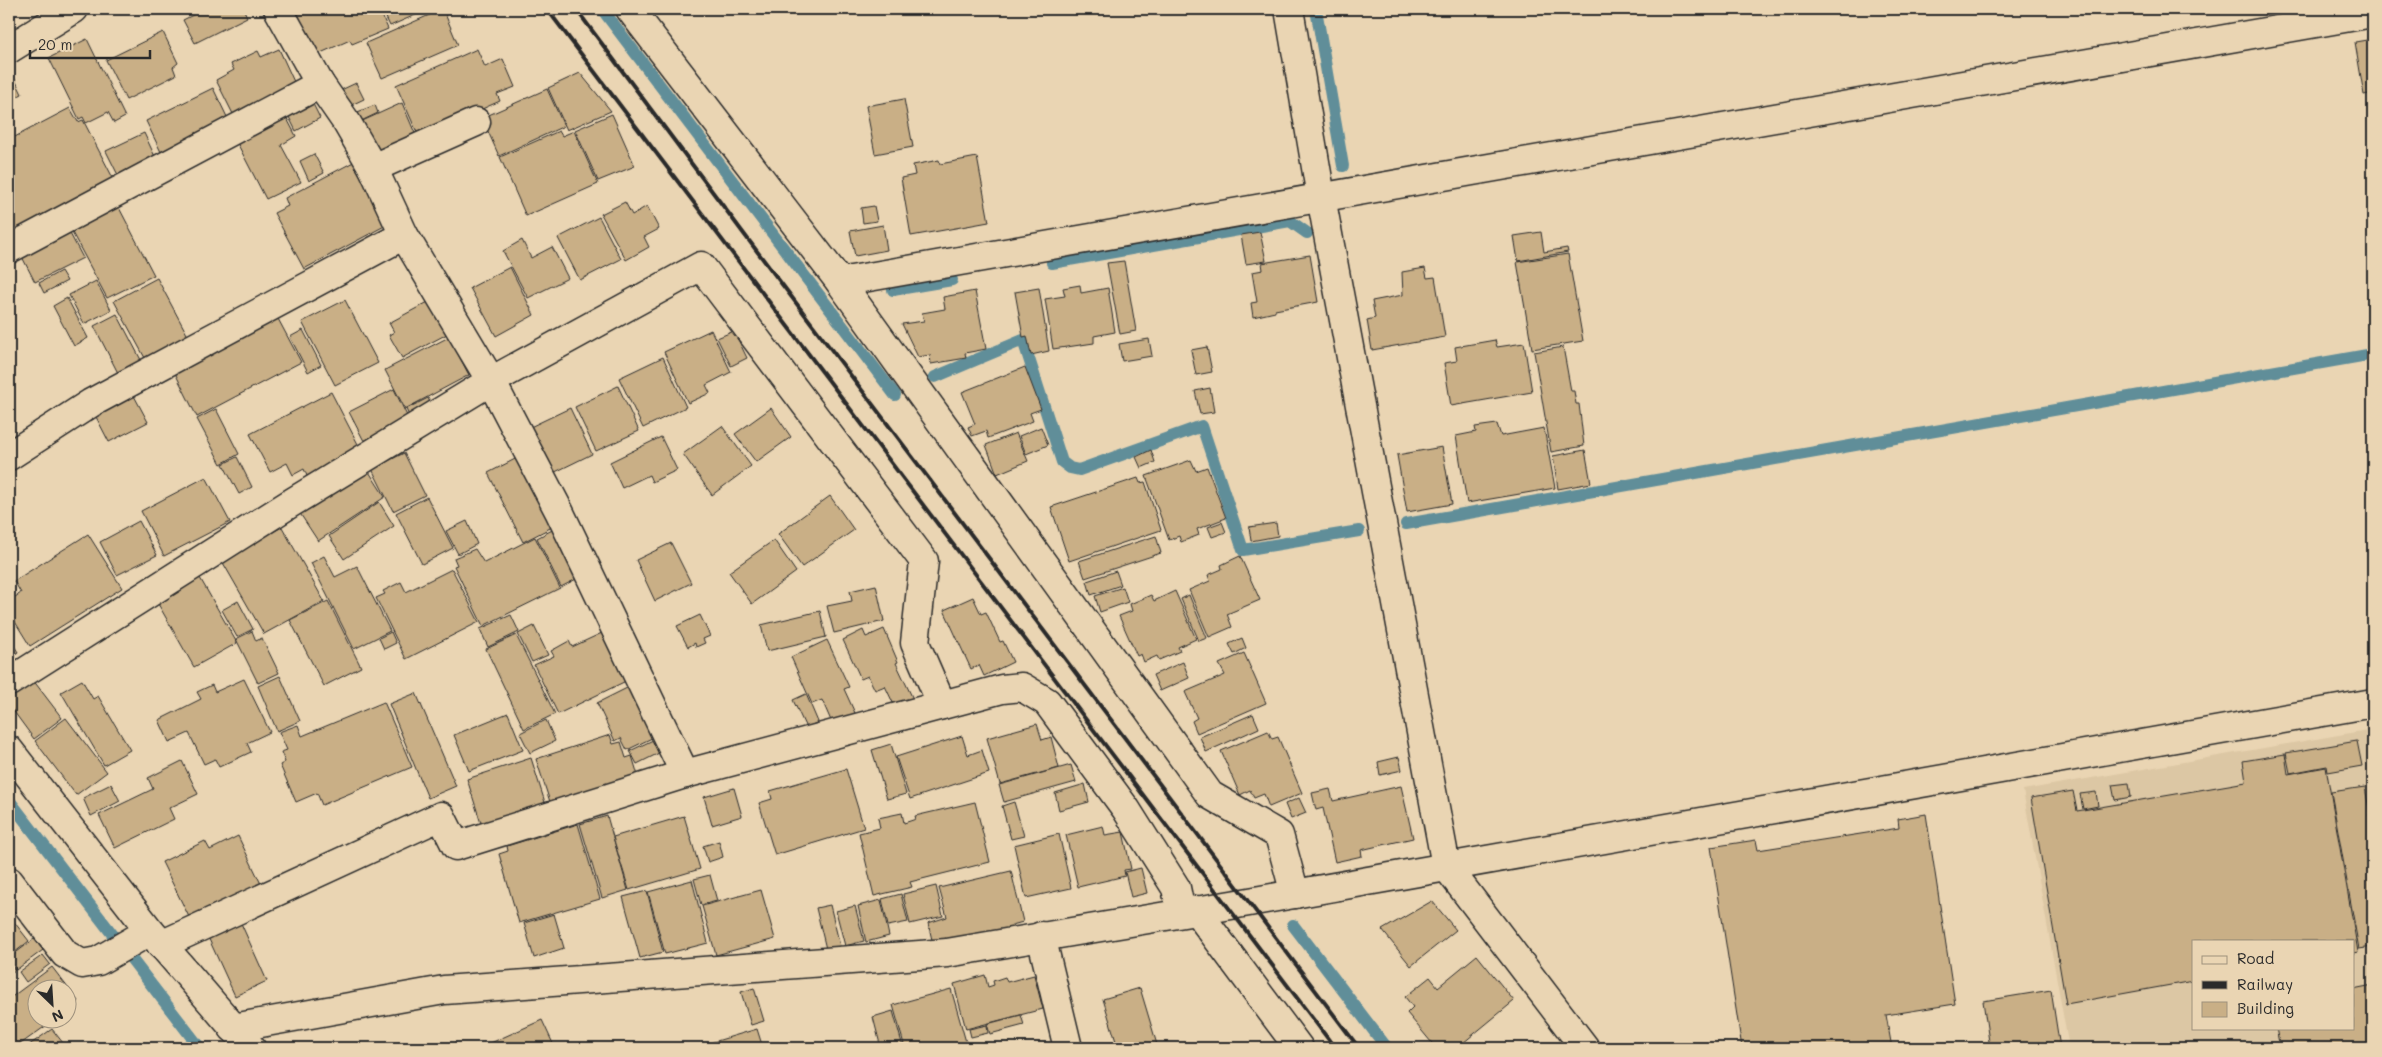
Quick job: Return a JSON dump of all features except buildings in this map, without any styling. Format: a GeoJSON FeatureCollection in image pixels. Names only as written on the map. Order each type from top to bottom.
{"type":"FeatureCollection","features":[{"type":"Feature","properties":{"kind":"street"},"geometry":{"type":"LineString","coordinates":[[9,49],[74,9]]}},
{"type":"Feature","properties":{"kind":"street"},"geometry":{"type":"LineString","coordinates":[[278,9],[320,84],[348,123],[373,168],[404,235],[491,381],[564,520],[685,774]]}},
{"type":"Feature","properties":{"kind":"street"},"geometry":{"type":"LineString","coordinates":[[630,9],[840,282],[1210,795],[1279,835],[1294,894]]}},
{"type":"Feature","properties":{"kind":"street"},"geometry":{"type":"LineString","coordinates":[[1289,9],[1321,197],[1446,866],[1585,1048]]}},
{"type":"Feature","properties":{"kind":"street"},"geometry":{"type":"LineString","coordinates":[[840,282],[2373,12]]}},
{"type":"Feature","properties":{"kind":"street"},"geometry":{"type":"LineString","coordinates":[[9,250],[320,84]]}},
{"type":"Feature","properties":{"kind":"street"},"geometry":{"type":"LineString","coordinates":[[373,168],[476,122]]}},
{"type":"Feature","properties":{"kind":"street"},"geometry":{"type":"LineString","coordinates":[[9,456],[91,403],[404,235]]}},
{"type":"Feature","properties":{"kind":"street"},"geometry":{"type":"LineString","coordinates":[[9,682],[290,504],[491,381],[701,266],[924,561],[915,643],[942,705]]}},
{"type":"Feature","properties":{"kind":"street"},"geometry":{"type":"LineString","coordinates":[[9,881],[65,954],[82,964],[98,961],[108,955],[441,816],[456,846],[685,774],[1002,689],[1022,687],[1048,702],[1126,809],[1189,911],[1299,1048]]}},
{"type":"Feature","properties":{"kind":"street"},"geometry":{"type":"LineString","coordinates":[[233,1028],[444,990],[947,952],[1294,894],[2373,703]]}},
{"type":"Feature","properties":{"kind":"street"},"geometry":{"type":"LineString","coordinates":[[9,750],[150,938],[251,1048]]}},
{"type":"Feature","properties":{"kind":"street"},"geometry":{"type":"LineString","coordinates":[[1041,936],[1068,1048]]}},
{"type":"Feature","properties":{"kind":"shaded area"},"geometry":{"type":"Polygon","coordinates":[[[2373,729],[2373,1048],[2069,1048],[2023,790],[2373,729]]]}},
{"type":"Feature","properties":{"kind":"waterway"},"geometry":{"type":"LineString","coordinates":[[602,9],[895,395]]}},
{"type":"Feature","properties":{"kind":"waterway"},"geometry":{"type":"LineString","coordinates":[[1316,9],[1343,166]]}},
{"type":"Feature","properties":{"kind":"waterway"},"geometry":{"type":"LineString","coordinates":[[1052,263],[1290,221],[1307,233]]}},
{"type":"Feature","properties":{"kind":"waterway"},"geometry":{"type":"LineString","coordinates":[[893,290],[952,280]]}},
{"type":"Feature","properties":{"kind":"waterway"},"geometry":{"type":"LineString","coordinates":[[935,377],[1023,340],[1062,462],[1070,468],[1079,470],[1202,426],[1243,550],[1359,531]]}},
{"type":"Feature","properties":{"kind":"waterway"},"geometry":{"type":"LineString","coordinates":[[1406,524],[2373,354]]}},
{"type":"Feature","properties":{"kind":"waterway"},"geometry":{"type":"LineString","coordinates":[[9,800],[200,1048]]}},
{"type":"Feature","properties":{"kind":"waterway"},"geometry":{"type":"LineString","coordinates":[[1293,925],[1387,1048]]}},
{"type":"Feature","properties":{"kind":"railway"},"geometry":{"type":"LineString","coordinates":[[547,9],[1335,1048]]}},
{"type":"Feature","properties":{"kind":"railway"},"geometry":{"type":"LineString","coordinates":[[576,9],[1359,1048]]}}]}
